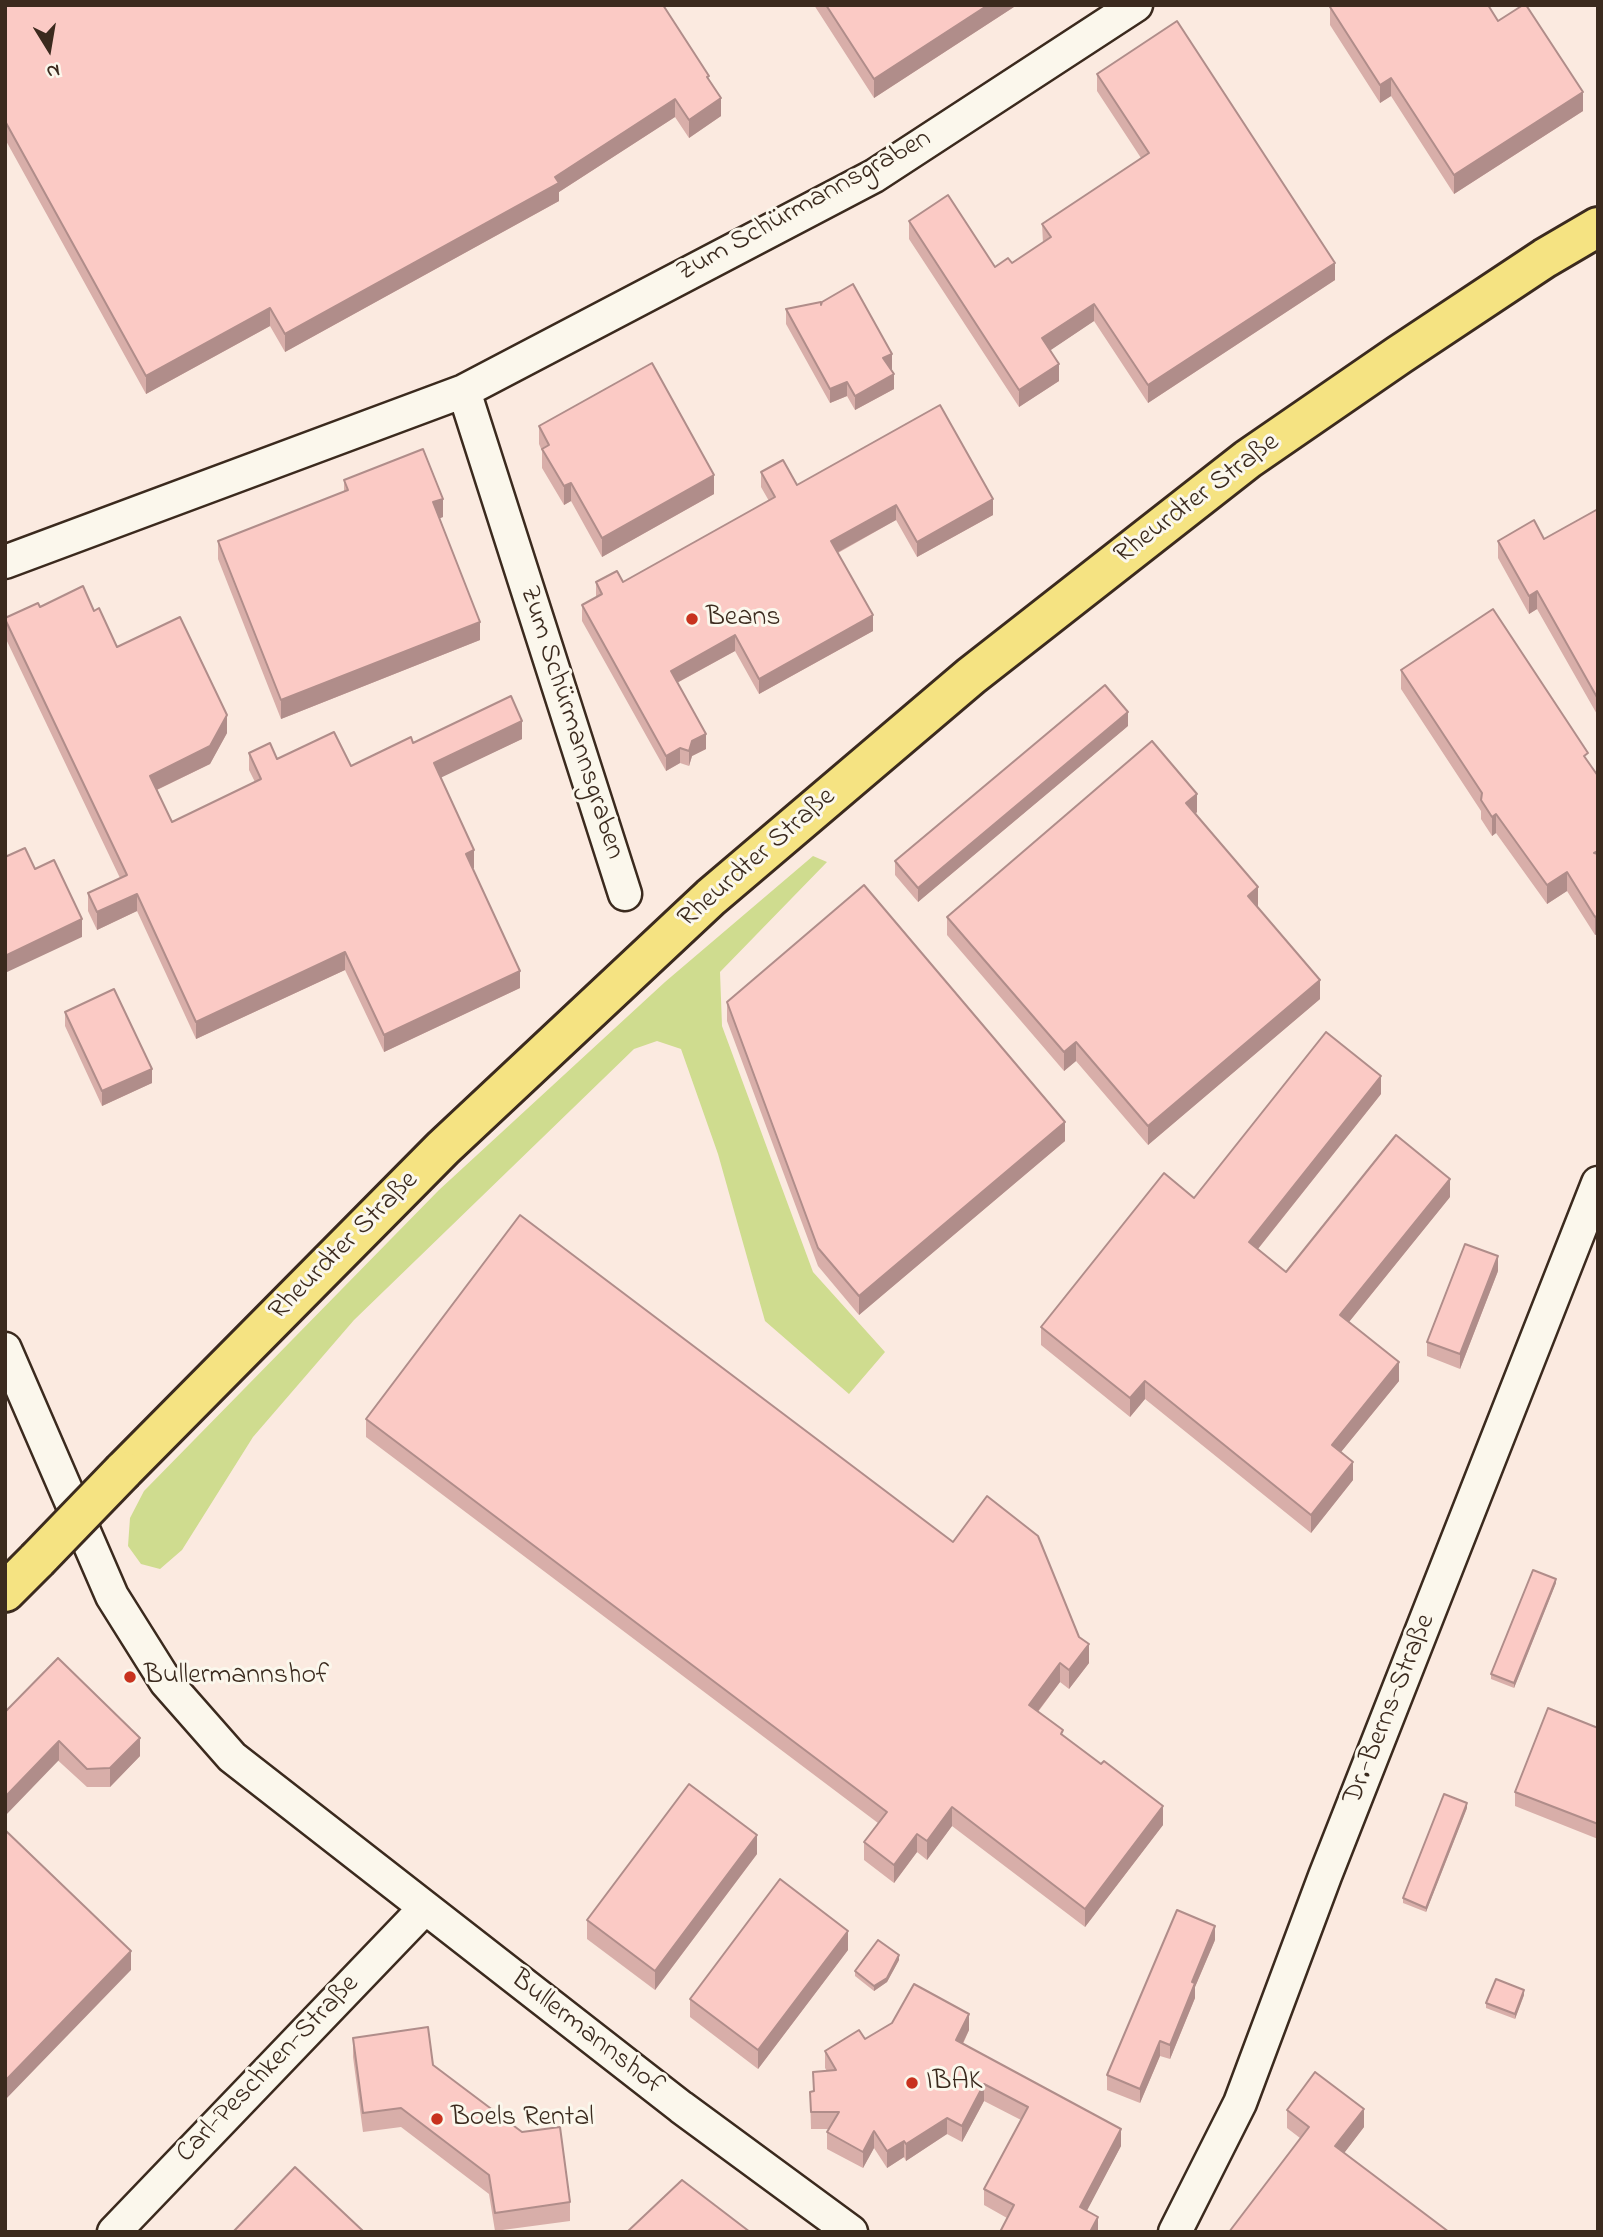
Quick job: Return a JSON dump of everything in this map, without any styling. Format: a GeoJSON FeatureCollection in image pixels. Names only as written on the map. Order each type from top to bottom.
{"type":"FeatureCollection","features":[{"type":"Feature","properties":{"kind":"main road","name":"Rheurdter Straße"},"geometry":{"type":"LineString","coordinates":[[5,1592],[463,1130],[711,897],[961,685],[1248,459],[1410,347],[1545,258],[1598,227]]}},
{"type":"Feature","properties":{"kind":"street","name":"Zum Schürmannsgraben"},"geometry":{"type":"LineString","coordinates":[[5,562],[464,391],[874,176],[1136,5]]}},
{"type":"Feature","properties":{"kind":"street","name":"Zum Schürmannsgraben"},"geometry":{"type":"LineString","coordinates":[[464,391],[625,894]]}},
{"type":"Feature","properties":{"kind":"street","name":"Dr.-Berns-Straße"},"geometry":{"type":"LineString","coordinates":[[1175,2232],[1240,2103],[1325,1875],[1598,1183]]}},
{"type":"Feature","properties":{"kind":"street","name":"Bullermannshof"},"geometry":{"type":"LineString","coordinates":[[5,1349],[113,1596],[166,1682],[232,1757],[681,2107],[851,2232]]}},
{"type":"Feature","properties":{"kind":"street","name":"Carl-Peschken-Straße"},"geometry":{"type":"LineString","coordinates":[[114,2232],[424,1909]]}},
{"type":"Feature","properties":{"kind":"shaded area"},"geometry":{"type":"Polygon","coordinates":[[[5,5],[1598,5],[1598,2232],[5,2232],[5,5]]]}},
{"type":"Feature","properties":{"kind":"green space"},"geometry":{"type":"Polygon","coordinates":[[[813,856],[827,862],[720,972],[722,1026],[813,1272],[885,1352],[849,1394],[765,1321],[718,1154],[681,1049],[657,1041],[634,1049],[354,1320],[253,1437],[182,1550],[160,1569],[141,1564],[128,1546],[130,1518],[144,1491],[439,1190],[665,982],[813,856]]]}},
{"type":"Feature","properties":{"kind":"building"},"geometry":{"type":"Polygon","coordinates":[[[5,5],[663,5],[721,98],[689,120],[675,99],[555,177],[559,183],[285,334],[270,308],[146,376],[5,121],[5,5]]]}},
{"type":"Feature","properties":{"kind":"building"},"geometry":{"type":"Polygon","coordinates":[[[826,5],[988,5],[874,79],[826,5]]]}},
{"type":"Feature","properties":{"kind":"building"},"geometry":{"type":"Polygon","coordinates":[[[1488,5],[1498,21],[1526,5],[1583,92],[1454,175],[1391,78],[1380,85],[1330,7],[1488,5]]]}},
{"type":"Feature","properties":{"kind":"building"},"geometry":{"type":"Polygon","coordinates":[[[1177,21],[1335,263],[1148,385],[1094,304],[1042,338],[1059,364],[1019,390],[909,221],[948,195],[995,267],[1008,258],[1012,263],[1051,237],[1042,224],[1149,153],[1097,74],[1177,21]]]}},
{"type":"Feature","properties":{"kind":"building"},"geometry":{"type":"Polygon","coordinates":[[[853,284],[892,354],[883,358],[894,374],[855,396],[847,382],[830,389],[786,309],[821,302],[821,305],[853,284]]]}},
{"type":"Feature","properties":{"kind":"building"},"geometry":{"type":"Polygon","coordinates":[[[652,363],[714,475],[602,538],[571,483],[564,486],[542,449],[549,445],[539,426],[652,363]]]}},
{"type":"Feature","properties":{"kind":"building"},"geometry":{"type":"Polygon","coordinates":[[[940,405],[993,499],[917,542],[896,505],[831,541],[873,615],[759,679],[735,635],[671,671],[706,734],[692,741],[689,751],[680,748],[666,756],[582,605],[602,594],[596,582],[617,571],[623,582],[775,497],[761,472],[783,460],[797,485],[940,405]]]}},
{"type":"Feature","properties":{"kind":"building"},"geometry":{"type":"Polygon","coordinates":[[[423,449],[443,499],[433,502],[480,622],[281,700],[218,541],[348,490],[344,480],[423,449]]]}},
{"type":"Feature","properties":{"kind":"building"},"geometry":{"type":"Polygon","coordinates":[[[1598,509],[1598,699],[1537,591],[1529,596],[1498,541],[1534,520],[1544,539],[1598,509]]]}},
{"type":"Feature","properties":{"kind":"building"},"geometry":{"type":"Polygon","coordinates":[[[83,586],[94,611],[99,608],[117,647],[180,617],[227,715],[210,746],[150,776],[172,822],[261,779],[249,753],[270,743],[277,759],[334,732],[351,766],[411,737],[413,743],[511,696],[522,721],[434,763],[474,850],[466,854],[520,971],[384,1035],[345,952],[196,1022],[137,894],[97,912],[88,893],[127,875],[5,619],[38,603],[40,607],[83,586]]]}},
{"type":"Feature","properties":{"kind":"building"},"geometry":{"type":"Polygon","coordinates":[[[1493,609],[1588,753],[1584,756],[1598,776],[1598,851],[1594,853],[1598,854],[1598,915],[1595,917],[1567,872],[1547,885],[1496,814],[1492,817],[1481,800],[1482,793],[1401,670],[1493,609]]]}},
{"type":"Feature","properties":{"kind":"building"},"geometry":{"type":"Polygon","coordinates":[[[1105,685],[1128,712],[918,888],[895,861],[1105,685]]]}},
{"type":"Feature","properties":{"kind":"building"},"geometry":{"type":"Polygon","coordinates":[[[1152,741],[1197,794],[1186,803],[1258,887],[1248,896],[1320,980],[1148,1126],[1076,1042],[1064,1052],[947,917],[1152,741]]]}},
{"type":"Feature","properties":{"kind":"building"},"geometry":{"type":"Polygon","coordinates":[[[25,848],[35,869],[54,860],[82,919],[5,956],[5,857],[25,848]]]}},
{"type":"Feature","properties":{"kind":"building"},"geometry":{"type":"Polygon","coordinates":[[[864,885],[1065,1122],[859,1296],[818,1248],[727,1002],[864,885]]]}},
{"type":"Feature","properties":{"kind":"building"},"geometry":{"type":"Polygon","coordinates":[[[114,989],[152,1069],[102,1091],[65,1012],[114,989]]]}},
{"type":"Feature","properties":{"kind":"building"},"geometry":{"type":"Polygon","coordinates":[[[1326,1032],[1381,1076],[1249,1242],[1286,1272],[1396,1135],[1450,1179],[1340,1315],[1399,1362],[1332,1445],[1353,1462],[1311,1515],[1145,1381],[1130,1398],[1041,1327],[1164,1173],[1194,1198],[1326,1032]]]}},
{"type":"Feature","properties":{"kind":"building"},"geometry":{"type":"Polygon","coordinates":[[[520,1215],[953,1542],[987,1496],[1038,1536],[1079,1637],[1089,1644],[1069,1670],[1060,1663],[1029,1705],[1063,1730],[1061,1734],[1101,1764],[1104,1761],[1163,1806],[1085,1909],[952,1807],[927,1841],[917,1834],[894,1865],[864,1842],[887,1812],[366,1419],[520,1215]]]}},
{"type":"Feature","properties":{"kind":"building"},"geometry":{"type":"Polygon","coordinates":[[[1465,1244],[1498,1256],[1460,1354],[1427,1342],[1465,1244]]]}},
{"type":"Feature","properties":{"kind":"building"},"geometry":{"type":"Polygon","coordinates":[[[1533,1570],[1556,1579],[1514,1683],[1491,1674],[1533,1570]]]}},
{"type":"Feature","properties":{"kind":"building"},"geometry":{"type":"Polygon","coordinates":[[[58,1658],[140,1738],[110,1768],[87,1769],[59,1741],[5,1797],[5,1712],[58,1658]]]}},
{"type":"Feature","properties":{"kind":"building"},"geometry":{"type":"Polygon","coordinates":[[[1548,1708],[1598,1728],[1598,1824],[1515,1792],[1548,1708]]]}},
{"type":"Feature","properties":{"kind":"building"},"geometry":{"type":"Polygon","coordinates":[[[689,1784],[757,1835],[655,1971],[587,1920],[689,1784]]]}},
{"type":"Feature","properties":{"kind":"building"},"geometry":{"type":"Polygon","coordinates":[[[1444,1794],[1467,1803],[1426,1908],[1403,1898],[1444,1794]]]}},
{"type":"Feature","properties":{"kind":"building"},"geometry":{"type":"Polygon","coordinates":[[[5,1830],[131,1951],[5,2081],[5,1830]]]}},
{"type":"Feature","properties":{"kind":"building"},"geometry":{"type":"Polygon","coordinates":[[[780,1879],[848,1931],[758,2050],[690,1999],[780,1879]]]}},
{"type":"Feature","properties":{"kind":"building"},"geometry":{"type":"Polygon","coordinates":[[[1177,1910],[1215,1926],[1170,2045],[1160,2041],[1140,2089],[1107,2075],[1177,1910]]]}},
{"type":"Feature","properties":{"kind":"building"},"geometry":{"type":"Polygon","coordinates":[[[878,1940],[899,1955],[887,1978],[874,1986],[855,1971],[878,1940]]]}},
{"type":"Feature","properties":{"kind":"building"},"geometry":{"type":"Polygon","coordinates":[[[1496,1979],[1524,1990],[1515,2014],[1486,2003],[1496,1979]]]}},
{"type":"Feature","properties":{"kind":"building"},"geometry":{"type":"Polygon","coordinates":[[[914,1984],[969,2014],[956,2040],[1121,2129],[1080,2207],[1098,2217],[1090,2232],[1000,2232],[1014,2205],[984,2189],[1028,2107],[984,2084],[962,2126],[947,2118],[906,2144],[904,2141],[887,2151],[874,2131],[863,2152],[827,2132],[839,2112],[811,2112],[813,2072],[836,2070],[825,2051],[859,2030],[865,2039],[892,2023],[914,1984]]]}},
{"type":"Feature","properties":{"kind":"building"},"geometry":{"type":"Polygon","coordinates":[[[428,2027],[433,2065],[522,2132],[560,2127],[570,2202],[495,2213],[489,2175],[401,2108],[363,2113],[353,2038],[428,2027]]]}},
{"type":"Feature","properties":{"kind":"building"},"geometry":{"type":"Polygon","coordinates":[[[1315,2072],[1364,2109],[1335,2146],[1449,2232],[1229,2232],[1309,2127],[1287,2110],[1315,2072]]]}},
{"type":"Feature","properties":{"kind":"building"},"geometry":{"type":"Polygon","coordinates":[[[295,2167],[363,2231],[363,2232],[233,2232],[295,2167]]]}},
{"type":"Feature","properties":{"kind":"building"},"geometry":{"type":"Polygon","coordinates":[[[682,2180],[750,2232],[627,2232],[682,2180]]]}},
{"type":"Feature","properties":{"kind":"place","name":"Beans"},"geometry":{"type":"Point","coordinates":[692,619]}},
{"type":"Feature","properties":{"kind":"place","name":"Bullermannshof"},"geometry":{"type":"Point","coordinates":[130,1677]}},
{"type":"Feature","properties":{"kind":"place","name":"IBAK"},"geometry":{"type":"Point","coordinates":[912,2083]}},
{"type":"Feature","properties":{"kind":"place","name":"Boels Rental"},"geometry":{"type":"Point","coordinates":[437,2119]}}]}
